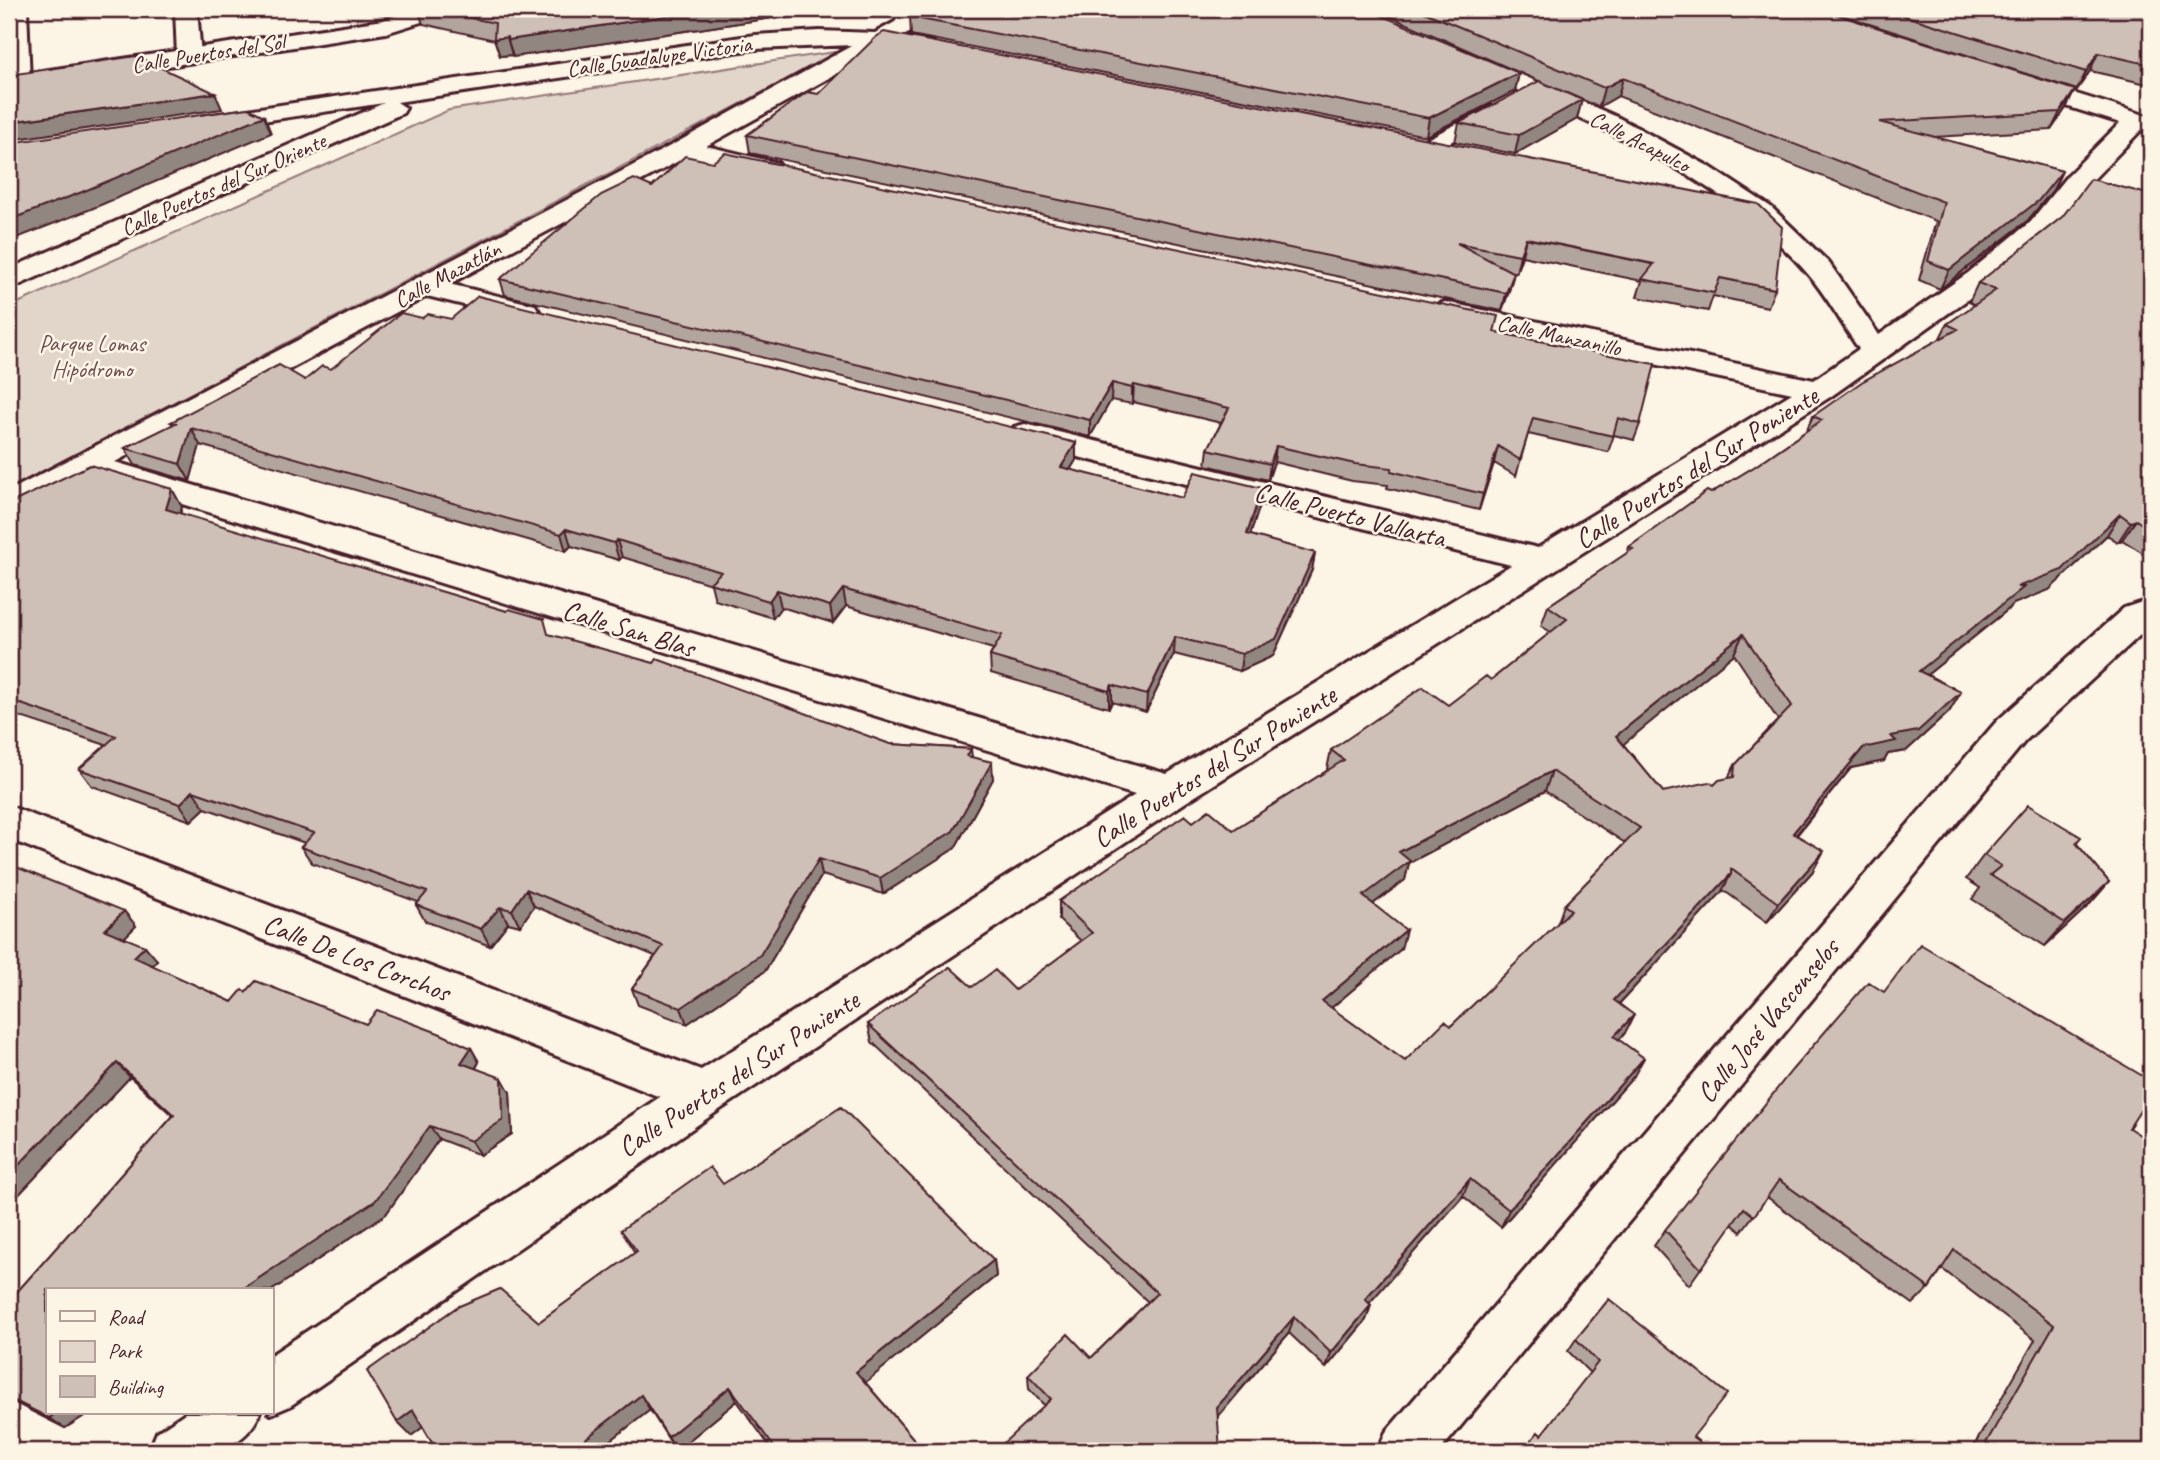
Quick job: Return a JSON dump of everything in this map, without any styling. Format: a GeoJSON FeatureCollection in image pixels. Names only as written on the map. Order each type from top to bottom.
{"type":"FeatureCollection","features":[{"type":"Feature","properties":{"kind":"street"},"geometry":{"type":"LineString","coordinates":[[13,83],[16,9]]}},
{"type":"Feature","properties":{"kind":"street"},"geometry":{"type":"LineString","coordinates":[[186,9],[189,56]]}},
{"type":"Feature","properties":{"kind":"street","name":"Calle Puertos del Sol"},"geometry":{"type":"LineString","coordinates":[[13,83],[386,26],[439,9]]}},
{"type":"Feature","properties":{"kind":"street","name":"Calle Mazatlán"},"geometry":{"type":"LineString","coordinates":[[9,505],[683,149],[903,27],[916,9]]}},
{"type":"Feature","properties":{"kind":"street","name":"Calle Guadalupe Victoria"},"geometry":{"type":"LineString","coordinates":[[188,125],[808,36],[882,39],[951,52]]}},
{"type":"Feature","properties":{"kind":"street","name":"Calle Acapulco"},"geometry":{"type":"LineString","coordinates":[[1449,52],[1608,122],[1689,166],[1762,213],[1819,269],[1874,349]]}},
{"type":"Feature","properties":{"kind":"street"},"geometry":{"type":"LineString","coordinates":[[2004,79],[2143,124]]}},
{"type":"Feature","properties":{"kind":"street","name":"Calle Puertos del Sur Oriente"},"geometry":{"type":"LineString","coordinates":[[9,279],[437,89]]}},
{"type":"Feature","properties":{"kind":"street","name":"Calle Puertos del Sur Poniente"},"geometry":{"type":"LineString","coordinates":[[273,1386],[705,1093],[1172,791],[1819,390],[1978,278],[2040,228],[2076,182],[2143,124]]}},
{"type":"Feature","properties":{"kind":"street"},"geometry":{"type":"LineString","coordinates":[[1403,140],[1470,153]]}},
{"type":"Feature","properties":{"kind":"street"},"geometry":{"type":"LineString","coordinates":[[683,149],[792,173]]}},
{"type":"Feature","properties":{"kind":"street"},"geometry":{"type":"LineString","coordinates":[[1696,199],[1762,213]]}},
{"type":"Feature","properties":{"kind":"street"},"geometry":{"type":"LineString","coordinates":[[423,286],[558,320]]}},
{"type":"Feature","properties":{"kind":"street","name":"Calle Manzanillo"},"geometry":{"type":"LineString","coordinates":[[1422,306],[1819,390]]}},
{"type":"Feature","properties":{"kind":"street","name":"Calle Puerto Vallarta"},"geometry":{"type":"LineString","coordinates":[[990,426],[1544,561]]}},
{"type":"Feature","properties":{"kind":"street","name":"Calle San Blas"},"geometry":{"type":"LineString","coordinates":[[86,464],[1172,791]]}},
{"type":"Feature","properties":{"kind":"street","name":"Calle José Vasconselos"},"geometry":{"type":"LineString","coordinates":[[1405,1451],[2011,731],[2137,617],[2151,611]]}},
{"type":"Feature","properties":{"kind":"street","name":"Calle De Los Corchos"},"geometry":{"type":"LineString","coordinates":[[9,822],[705,1093]]}},
{"type":"Feature","properties":{"kind":"street"},"geometry":{"type":"LineString","coordinates":[[176,1451],[232,1414]]}},
{"type":"Feature","properties":{"kind":"lane"},"geometry":{"type":"LineString","coordinates":[[1430,145],[1535,89]]}},
{"type":"Feature","properties":{"kind":"green space","name":"Parque Lomas Hipódromo"},"geometry":{"type":"Polygon","coordinates":[[[841,51],[9,489],[9,307],[449,110],[841,51]]]}},
{"type":"Feature","properties":{"kind":"building"},"geometry":{"type":"Polygon","coordinates":[[[427,9],[712,9],[508,40],[507,37],[494,39],[495,23],[427,9]]]}},
{"type":"Feature","properties":{"kind":"building"},"geometry":{"type":"Polygon","coordinates":[[[916,9],[1366,9],[1519,73],[1429,118],[910,17],[916,9]]]}},
{"type":"Feature","properties":{"kind":"building"},"geometry":{"type":"Polygon","coordinates":[[[1417,9],[1819,9],[2075,90],[2060,112],[1879,122],[2062,171],[2038,201],[1949,270],[1928,261],[1944,202],[1623,78],[1604,88],[1417,9]]]}},
{"type":"Feature","properties":{"kind":"building"},"geometry":{"type":"Polygon","coordinates":[[[1883,9],[2151,9],[2151,65],[2098,53],[2086,72],[1883,9]]]}},
{"type":"Feature","properties":{"kind":"building"},"geometry":{"type":"Polygon","coordinates":[[[884,32],[1758,204],[1782,227],[1775,289],[1720,278],[1714,293],[1642,279],[1654,264],[1526,238],[1520,255],[1457,243],[1514,273],[1506,293],[747,135],[807,92],[818,94],[884,32]]]}},
{"type":"Feature","properties":{"kind":"building"},"geometry":{"type":"Polygon","coordinates":[[[136,56],[215,93],[9,122],[9,75],[136,56]]]}},
{"type":"Feature","properties":{"kind":"building"},"geometry":{"type":"Polygon","coordinates":[[[1539,81],[1582,100],[1519,135],[1459,123],[1539,81]]]}},
{"type":"Feature","properties":{"kind":"building"},"geometry":{"type":"Polygon","coordinates":[[[248,108],[264,116],[9,220],[9,143],[248,108]]]}},
{"type":"Feature","properties":{"kind":"building"},"geometry":{"type":"Polygon","coordinates":[[[725,153],[1498,316],[1494,332],[1655,364],[1640,424],[1618,418],[1613,436],[1533,418],[1520,460],[1498,446],[1483,494],[1391,471],[1392,468],[1355,464],[1276,446],[1270,464],[1208,449],[1229,408],[1134,385],[1132,388],[1112,383],[1090,420],[500,279],[601,195],[634,179],[652,187],[685,156],[713,162],[725,153]]]}},
{"type":"Feature","properties":{"kind":"building"},"geometry":{"type":"Polygon","coordinates":[[[2091,179],[2151,195],[2151,530],[2120,514],[2062,570],[2017,587],[2024,587],[1919,671],[1961,692],[1918,731],[1891,736],[1896,741],[1863,748],[1793,833],[1824,851],[1778,903],[1731,869],[1731,874],[1614,1000],[1634,1015],[1614,1036],[1644,1058],[1509,1210],[1470,1179],[1365,1299],[1371,1305],[1331,1353],[1294,1317],[1217,1407],[1220,1451],[995,1451],[1051,1399],[1028,1375],[1068,1334],[1091,1358],[1157,1293],[868,1024],[950,967],[972,987],[995,970],[1015,990],[1092,933],[1059,901],[1185,815],[1193,822],[1209,810],[1233,830],[1344,760],[1331,750],[1423,687],[1448,705],[1486,676],[1491,680],[1567,619],[1548,606],[1633,549],[1629,547],[1707,491],[1711,493],[1754,467],[1822,420],[1813,416],[1863,381],[1958,329],[1947,324],[1996,290],[1978,283],[2062,217],[2091,179]],[[1743,634],[1616,736],[1663,792],[1709,782],[1714,785],[1719,780],[1734,777],[1735,765],[1792,706],[1743,634]],[[1552,771],[1399,852],[1410,861],[1363,896],[1406,930],[1322,1001],[1405,1061],[1445,1021],[1451,1026],[1571,910],[1564,905],[1640,828],[1552,771]]]}},
{"type":"Feature","properties":{"kind":"building"},"geometry":{"type":"Polygon","coordinates":[[[478,296],[1076,443],[1061,467],[1182,498],[1195,472],[1262,488],[1247,534],[1315,553],[1276,639],[1242,654],[1175,637],[1147,695],[1112,685],[1109,691],[990,656],[1002,635],[843,589],[830,606],[777,590],[769,601],[710,583],[721,572],[617,540],[614,543],[566,529],[561,534],[191,428],[180,464],[125,448],[176,423],[171,422],[279,365],[305,380],[322,366],[331,369],[401,313],[422,318],[428,314],[451,319],[478,296]]]}},
{"type":"Feature","properties":{"kind":"building"},"geometry":{"type":"Polygon","coordinates":[[[90,465],[172,489],[166,509],[507,611],[509,609],[544,619],[548,634],[654,663],[657,659],[890,744],[971,749],[967,756],[992,762],[953,831],[880,878],[819,859],[760,955],[681,1008],[632,989],[663,946],[526,889],[512,910],[500,907],[481,929],[416,905],[427,892],[301,847],[314,833],[193,791],[180,804],[79,769],[116,736],[9,700],[9,504],[90,465]]]}},
{"type":"Feature","properties":{"kind":"building"},"geometry":{"type":"Polygon","coordinates":[[[2028,805],[2081,837],[2076,843],[2109,882],[2065,923],[1990,875],[2001,866],[1984,855],[2028,805]]]}},
{"type":"Feature","properties":{"kind":"building"},"geometry":{"type":"Polygon","coordinates":[[[9,864],[124,911],[105,930],[145,946],[134,957],[232,1002],[242,990],[246,992],[256,981],[366,1024],[377,1010],[471,1048],[461,1063],[502,1078],[503,1120],[471,1141],[430,1126],[375,1201],[244,1288],[46,1288],[46,1414],[55,1414],[49,1418],[9,1398],[9,1301],[174,1115],[117,1063],[9,1175],[9,864]]]}},
{"type":"Feature","properties":{"kind":"building"},"geometry":{"type":"Polygon","coordinates":[[[1920,944],[2151,1081],[2151,1094],[2129,1128],[2151,1142],[2151,1451],[1998,1451],[1986,1443],[2054,1325],[1954,1250],[1929,1288],[1779,1180],[1754,1216],[1744,1208],[1701,1269],[1665,1230],[1792,1070],[1868,982],[1884,992],[1920,944]]]}},
{"type":"Feature","properties":{"kind":"building"},"geometry":{"type":"Polygon","coordinates":[[[841,1107],[994,1260],[856,1372],[924,1451],[777,1451],[730,1387],[668,1437],[641,1395],[570,1451],[437,1451],[413,1410],[397,1422],[367,1371],[457,1307],[500,1289],[539,1322],[637,1251],[621,1230],[710,1167],[723,1184],[841,1107]]]}},
{"type":"Feature","properties":{"kind":"building"},"geometry":{"type":"Polygon","coordinates":[[[1609,1299],[1727,1394],[1693,1437],[1711,1451],[1522,1451],[1538,1432],[1541,1435],[1598,1362],[1576,1339],[1609,1299]]]}}]}
